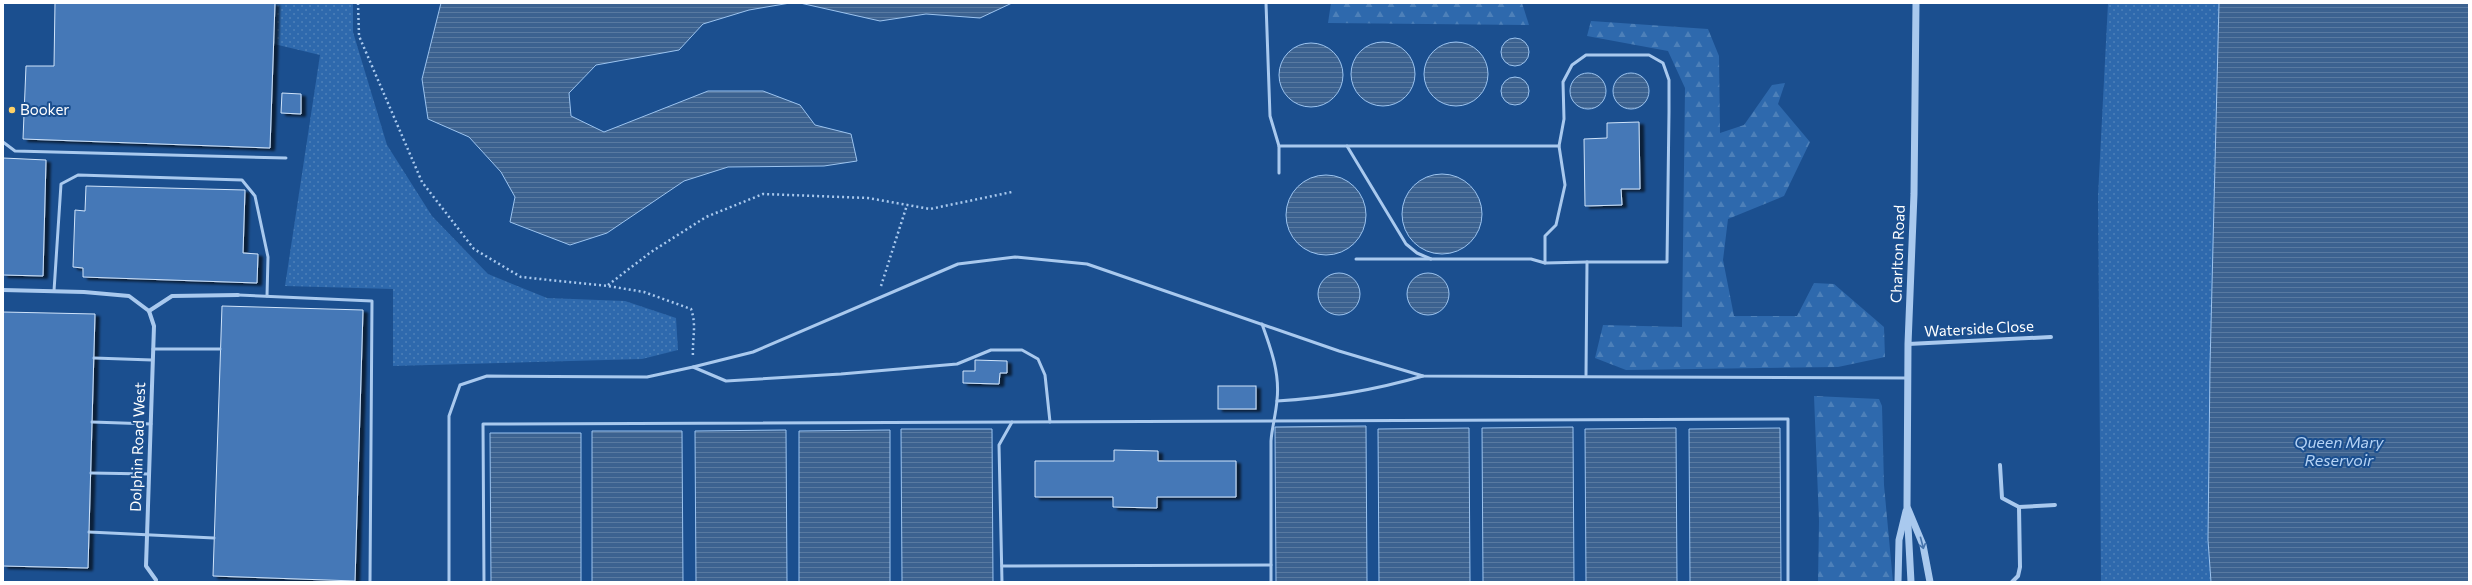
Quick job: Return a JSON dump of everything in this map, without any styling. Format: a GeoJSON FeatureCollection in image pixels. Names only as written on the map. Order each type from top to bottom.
{"type":"FeatureCollection","features":[{"type":"Feature","properties":{"kind":"street","name":"Charlton Road"},"geometry":{"type":"LineString","coordinates":[[1911,582],[1907,507],[1908,344],[1914,194],[1916,3]]}},
{"type":"Feature","properties":{"kind":"street"},"geometry":{"type":"LineString","coordinates":[[3,290],[54,291],[129,296],[149,311],[172,296],[238,295]]}},
{"type":"Feature","properties":{"kind":"street","name":"Dolphin Road West"},"geometry":{"type":"LineString","coordinates":[[149,311],[154,326],[146,566],[156,582]]}},
{"type":"Feature","properties":{"kind":"street","name":"Waterside Close"},"geometry":{"type":"LineString","coordinates":[[1908,344],[2051,337]]}},
{"type":"Feature","properties":{"kind":"street"},"geometry":{"type":"LineString","coordinates":[[2000,465],[2002,498],[2019,507],[2055,505]]}},
{"type":"Feature","properties":{"kind":"street","name":"Charlton Road"},"geometry":{"type":"LineString","coordinates":[[1898,582],[1899,540],[1907,507]]}},
{"type":"Feature","properties":{"kind":"street"},"geometry":{"type":"LineString","coordinates":[[1907,507],[1923,545],[1930,582]]}},
{"type":"Feature","properties":{"kind":"street"},"geometry":{"type":"LineString","coordinates":[[2012,582],[2018,576],[2020,567],[2019,507]]}},
{"type":"Feature","properties":{"kind":"lane"},"geometry":{"type":"LineString","coordinates":[[1266,3],[1270,116],[1279,146],[1279,173]]}},
{"type":"Feature","properties":{"kind":"lane"},"geometry":{"type":"LineString","coordinates":[[1356,259],[1530,259],[1544,263],[1667,262],[1669,80],[1663,63],[1649,56],[1586,55],[1572,65],[1563,82],[1564,119],[1559,146],[1565,185],[1556,225],[1545,236],[1544,263]]}},
{"type":"Feature","properties":{"kind":"lane"},"geometry":{"type":"LineString","coordinates":[[3,142],[15,152],[286,158]]}},
{"type":"Feature","properties":{"kind":"lane"},"geometry":{"type":"LineString","coordinates":[[1279,146],[1559,146]]}},
{"type":"Feature","properties":{"kind":"lane"},"geometry":{"type":"LineString","coordinates":[[1347,146],[1406,244],[1417,253],[1432,260]]}},
{"type":"Feature","properties":{"kind":"lane"},"geometry":{"type":"LineString","coordinates":[[54,291],[61,184],[78,175],[242,180],[256,196],[267,249],[267,296]]}},
{"type":"Feature","properties":{"kind":"lane"},"geometry":{"type":"LineString","coordinates":[[449,582],[449,416],[460,385],[487,376],[647,377],[693,367],[753,352],[958,264],[1015,257],[1087,264],[1339,351],[1423,376]]}},
{"type":"Feature","properties":{"kind":"lane"},"geometry":{"type":"LineString","coordinates":[[1586,375],[1587,262]]}},
{"type":"Feature","properties":{"kind":"lane"},"geometry":{"type":"LineString","coordinates":[[238,295],[372,301],[370,582]]}},
{"type":"Feature","properties":{"kind":"lane"},"geometry":{"type":"LineString","coordinates":[[1262,324],[1276,363],[1277,401],[1272,421],[1271,582]]}},
{"type":"Feature","properties":{"kind":"lane"},"geometry":{"type":"LineString","coordinates":[[153,349],[220,349]]}},
{"type":"Feature","properties":{"kind":"lane"},"geometry":{"type":"LineString","coordinates":[[693,367],[726,381],[841,374],[957,364],[990,350],[1022,350],[1038,359],[1045,375],[1050,422]]}},
{"type":"Feature","properties":{"kind":"lane"},"geometry":{"type":"LineString","coordinates":[[94,358],[152,360]]}},
{"type":"Feature","properties":{"kind":"lane"},"geometry":{"type":"LineString","coordinates":[[1277,401],[1312,399],[1389,386],[1423,376],[1586,375],[1908,378]]}},
{"type":"Feature","properties":{"kind":"lane"},"geometry":{"type":"LineString","coordinates":[[484,582],[483,424],[1788,419],[1788,582]]}},
{"type":"Feature","properties":{"kind":"lane"},"geometry":{"type":"LineString","coordinates":[[92,422],[151,424]]}},
{"type":"Feature","properties":{"kind":"lane"},"geometry":{"type":"LineString","coordinates":[[1002,582],[999,445],[1012,422]]}},
{"type":"Feature","properties":{"kind":"lane"},"geometry":{"type":"LineString","coordinates":[[91,473],[149,474]]}},
{"type":"Feature","properties":{"kind":"lane"},"geometry":{"type":"LineString","coordinates":[[89,532],[214,538]]}},
{"type":"Feature","properties":{"kind":"lane"},"geometry":{"type":"LineString","coordinates":[[1002,566],[1271,565]]}},
{"type":"Feature","properties":{"kind":"path"},"geometry":{"type":"LineString","coordinates":[[358,3],[358,36],[422,182],[474,249],[521,277],[608,286],[644,292],[691,309],[696,322],[692,341],[693,367]]}},
{"type":"Feature","properties":{"kind":"path"},"geometry":{"type":"LineString","coordinates":[[608,286],[651,252],[706,217],[762,194],[868,198],[930,209],[1012,192]]}},
{"type":"Feature","properties":{"kind":"path"},"geometry":{"type":"LineString","coordinates":[[876,300],[907,205]]}},
{"type":"Feature","properties":{"kind":"green space"},"geometry":{"type":"Polygon","coordinates":[[[275,3],[353,3],[353,32],[387,145],[432,216],[488,274],[547,298],[625,301],[676,318],[678,350],[642,359],[393,366],[393,289],[285,286],[320,55],[274,44],[275,3]]]}},
{"type":"Feature","properties":{"kind":"green space"},"geometry":{"type":"Polygon","coordinates":[[[1331,3],[1522,3],[1529,25],[1328,23],[1331,3]]]}},
{"type":"Feature","properties":{"kind":"green space"},"geometry":{"type":"Polygon","coordinates":[[[2108,3],[2219,3],[2210,366],[2208,540],[2211,582],[2101,582],[2098,196],[2108,3]]]}},
{"type":"Feature","properties":{"kind":"green space"},"geometry":{"type":"Polygon","coordinates":[[[1591,21],[1708,29],[1719,56],[1720,133],[1744,125],[1772,85],[1785,83],[1778,104],[1810,142],[1784,196],[1728,219],[1723,260],[1734,316],[1797,316],[1814,283],[1834,284],[1884,327],[1885,357],[1838,367],[1626,370],[1595,358],[1603,325],[1682,327],[1685,88],[1668,51],[1587,36],[1591,21]]]}},
{"type":"Feature","properties":{"kind":"green space"},"geometry":{"type":"Polygon","coordinates":[[[1814,396],[1879,399],[1882,406],[1884,485],[1893,582],[1818,582],[1819,521],[1814,396]]]}},
{"type":"Feature","properties":{"kind":"water"},"geometry":{"type":"Polygon","coordinates":[[[441,3],[790,3],[749,10],[703,24],[679,50],[596,65],[569,93],[571,116],[604,132],[708,91],[763,91],[800,105],[815,125],[851,134],[857,161],[824,166],[728,167],[684,181],[607,233],[570,245],[510,222],[515,197],[501,172],[469,137],[428,119],[422,79],[441,3]]]}},
{"type":"Feature","properties":{"kind":"water"},"geometry":{"type":"Polygon","coordinates":[[[800,3],[1012,3],[980,18],[926,14],[880,21],[800,3]]]}},
{"type":"Feature","properties":{"kind":"water","name":"Queen Mary Reservoir"},"geometry":{"type":"Polygon","coordinates":[[[2219,3],[2469,3],[2469,582],[2211,582],[2208,540],[2210,366],[2219,3]]]}},
{"type":"Feature","properties":{"kind":"water"},"geometry":{"type":"Polygon","coordinates":[[[1515,38],[1525,42],[1529,52],[1525,62],[1515,66],[1505,62],[1501,52],[1505,42],[1515,38]]]}},
{"type":"Feature","properties":{"kind":"water"},"geometry":{"type":"Polygon","coordinates":[[[1377,42],[1389,42],[1406,51],[1413,62],[1415,74],[1413,86],[1406,97],[1389,106],[1377,106],[1365,101],[1356,92],[1351,80],[1351,68],[1356,56],[1365,47],[1377,42]]]}},
{"type":"Feature","properties":{"kind":"water"},"geometry":{"type":"Polygon","coordinates":[[[1450,42],[1462,42],[1479,51],[1486,62],[1488,74],[1486,86],[1479,97],[1462,106],[1450,106],[1438,101],[1429,92],[1424,80],[1424,68],[1429,56],[1438,47],[1450,42]]]}},
{"type":"Feature","properties":{"kind":"water"},"geometry":{"type":"Polygon","coordinates":[[[1305,43],[1317,43],[1334,52],[1341,63],[1343,75],[1341,87],[1334,98],[1317,107],[1305,107],[1293,102],[1284,93],[1279,81],[1279,69],[1284,57],[1293,48],[1305,43]]]}},
{"type":"Feature","properties":{"kind":"water"},"geometry":{"type":"Polygon","coordinates":[[[1592,73],[1601,78],[1605,84],[1605,98],[1601,104],[1592,109],[1584,109],[1575,104],[1571,98],[1570,87],[1575,78],[1581,74],[1592,73]]]}},
{"type":"Feature","properties":{"kind":"water"},"geometry":{"type":"Polygon","coordinates":[[[1635,73],[1644,78],[1648,84],[1648,98],[1644,104],[1635,109],[1627,109],[1618,104],[1614,98],[1613,87],[1618,78],[1624,74],[1635,73]]]}},
{"type":"Feature","properties":{"kind":"water"},"geometry":{"type":"Polygon","coordinates":[[[1515,77],[1525,81],[1529,91],[1525,101],[1515,105],[1505,101],[1501,91],[1505,81],[1515,77]]]}},
{"type":"Feature","properties":{"kind":"water"},"geometry":{"type":"Polygon","coordinates":[[[1442,174],[1457,177],[1470,186],[1479,199],[1482,214],[1479,229],[1470,242],[1457,251],[1442,254],[1427,251],[1414,242],[1405,229],[1402,214],[1405,199],[1414,186],[1427,177],[1442,174]]]}},
{"type":"Feature","properties":{"kind":"water"},"geometry":{"type":"Polygon","coordinates":[[[1326,175],[1341,178],[1354,187],[1363,200],[1366,215],[1363,230],[1354,243],[1341,252],[1326,255],[1311,252],[1298,243],[1289,230],[1286,215],[1289,200],[1298,187],[1311,178],[1326,175]]]}},
{"type":"Feature","properties":{"kind":"water"},"geometry":{"type":"Polygon","coordinates":[[[1339,273],[1354,279],[1360,294],[1354,309],[1339,315],[1324,309],[1318,294],[1324,279],[1339,273]]]}},
{"type":"Feature","properties":{"kind":"water"},"geometry":{"type":"Polygon","coordinates":[[[1428,273],[1443,279],[1449,294],[1443,309],[1428,315],[1413,309],[1407,294],[1413,279],[1428,273]]]}},
{"type":"Feature","properties":{"kind":"water"},"geometry":{"type":"Polygon","coordinates":[[[1366,426],[1367,582],[1276,582],[1275,427],[1366,426]]]}},
{"type":"Feature","properties":{"kind":"water"},"geometry":{"type":"Polygon","coordinates":[[[1573,427],[1574,582],[1483,582],[1482,428],[1573,427]]]}},
{"type":"Feature","properties":{"kind":"water"},"geometry":{"type":"Polygon","coordinates":[[[1469,428],[1470,582],[1379,582],[1378,429],[1469,428]]]}},
{"type":"Feature","properties":{"kind":"water"},"geometry":{"type":"Polygon","coordinates":[[[1676,428],[1677,582],[1586,582],[1585,429],[1676,428]]]}},
{"type":"Feature","properties":{"kind":"water"},"geometry":{"type":"Polygon","coordinates":[[[1780,428],[1781,582],[1690,582],[1689,429],[1780,428]]]}},
{"type":"Feature","properties":{"kind":"water"},"geometry":{"type":"Polygon","coordinates":[[[901,429],[992,429],[993,582],[902,582],[901,429]]]}},
{"type":"Feature","properties":{"kind":"water"},"geometry":{"type":"Polygon","coordinates":[[[786,430],[787,582],[696,582],[695,431],[786,430]]]}},
{"type":"Feature","properties":{"kind":"water"},"geometry":{"type":"Polygon","coordinates":[[[890,430],[890,582],[799,582],[799,431],[890,430]]]}},
{"type":"Feature","properties":{"kind":"water"},"geometry":{"type":"Polygon","coordinates":[[[592,431],[682,431],[683,582],[592,582],[592,431]]]}},
{"type":"Feature","properties":{"kind":"water"},"geometry":{"type":"Polygon","coordinates":[[[490,433],[581,433],[581,582],[491,582],[490,433]]]}},
{"type":"Feature","properties":{"kind":"building"},"geometry":{"type":"Polygon","coordinates":[[[55,3],[275,3],[270,148],[23,139],[26,66],[54,66],[55,3]]]}},
{"type":"Feature","properties":{"kind":"building"},"geometry":{"type":"Polygon","coordinates":[[[282,93],[301,94],[301,114],[281,113],[282,93]]]}},
{"type":"Feature","properties":{"kind":"building"},"geometry":{"type":"Polygon","coordinates":[[[1639,122],[1640,189],[1621,189],[1622,205],[1585,206],[1584,139],[1607,138],[1607,123],[1639,122]]]}},
{"type":"Feature","properties":{"kind":"building"},"geometry":{"type":"Polygon","coordinates":[[[3,158],[46,160],[43,276],[3,275],[3,158]]]}},
{"type":"Feature","properties":{"kind":"building"},"geometry":{"type":"Polygon","coordinates":[[[86,186],[245,190],[243,253],[258,254],[257,283],[83,277],[83,268],[73,267],[75,210],[85,211],[86,186]]]}},
{"type":"Feature","properties":{"kind":"building"},"geometry":{"type":"Polygon","coordinates":[[[222,306],[363,310],[355,581],[213,576],[222,306]]]}},
{"type":"Feature","properties":{"kind":"building"},"geometry":{"type":"Polygon","coordinates":[[[3,312],[95,314],[88,568],[3,566],[3,312]]]}},
{"type":"Feature","properties":{"kind":"building"},"geometry":{"type":"Polygon","coordinates":[[[975,360],[1007,361],[1007,373],[1000,373],[999,384],[963,383],[963,371],[975,371],[975,360]]]}},
{"type":"Feature","properties":{"kind":"building"},"geometry":{"type":"Polygon","coordinates":[[[1218,386],[1256,386],[1256,409],[1218,409],[1218,386]]]}},
{"type":"Feature","properties":{"kind":"building"},"geometry":{"type":"Polygon","coordinates":[[[1114,450],[1158,451],[1158,461],[1236,461],[1236,497],[1157,497],[1157,508],[1113,507],[1113,497],[1035,497],[1035,461],[1114,461],[1114,450]]]}},
{"type":"Feature","properties":{"kind":"place","name":"Booker"},"geometry":{"type":"Point","coordinates":[12,110]}}]}
